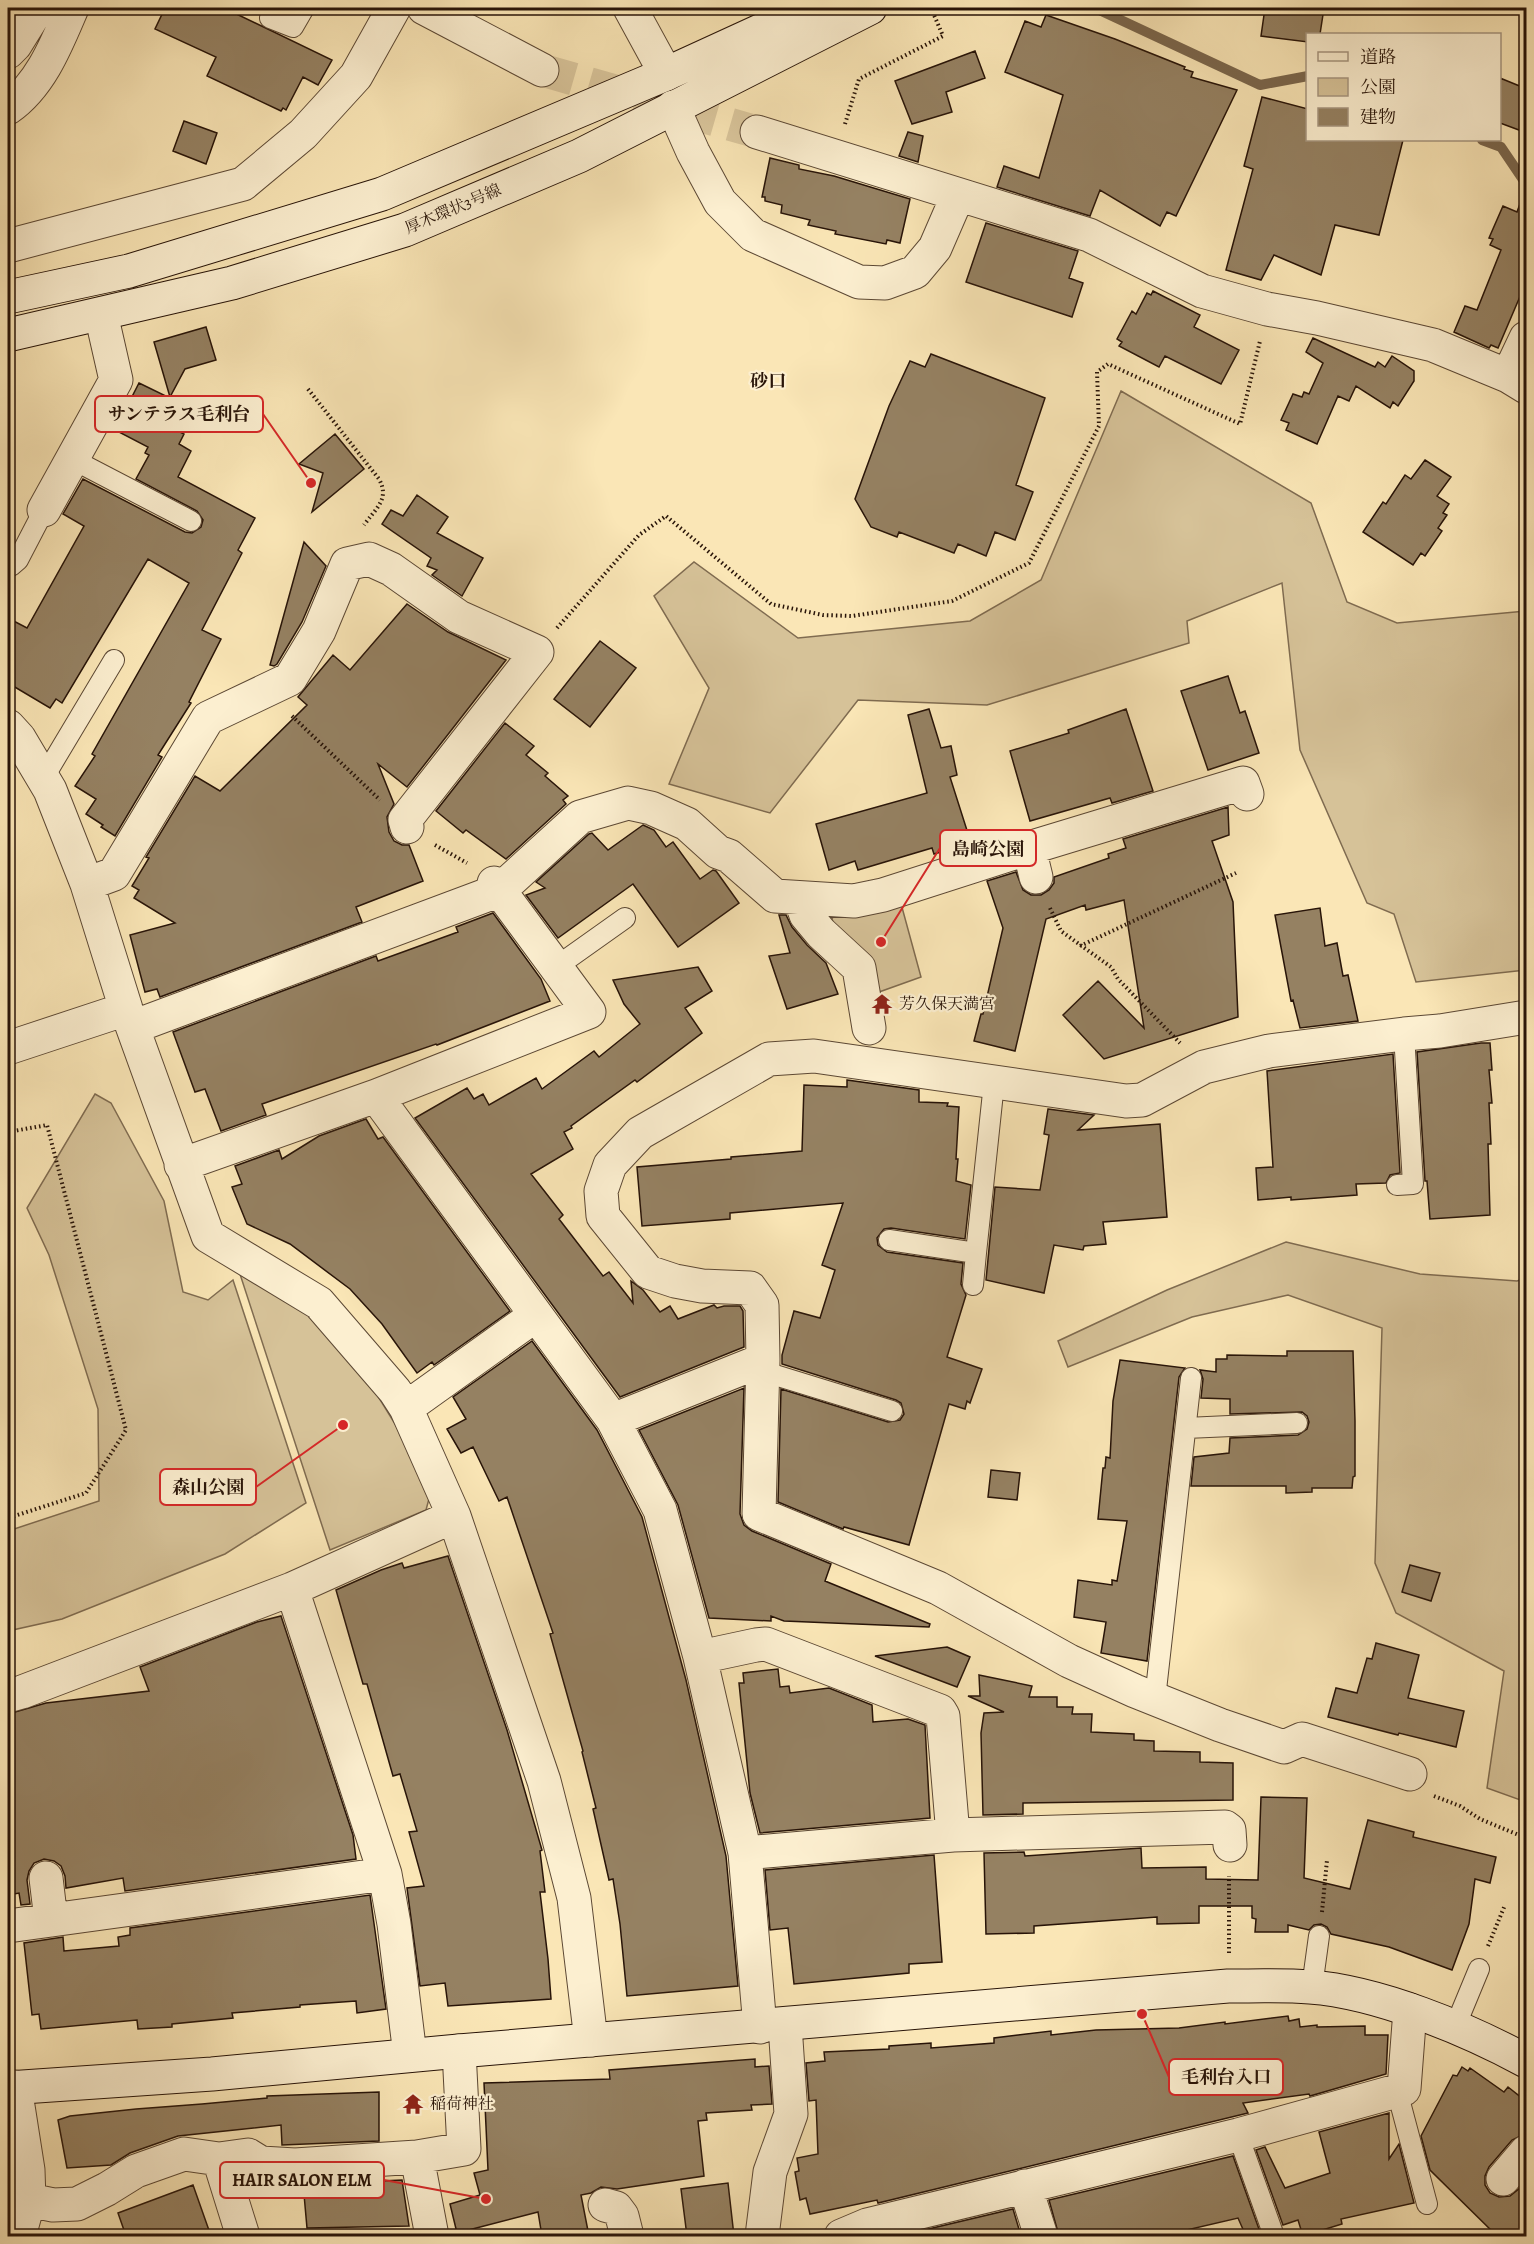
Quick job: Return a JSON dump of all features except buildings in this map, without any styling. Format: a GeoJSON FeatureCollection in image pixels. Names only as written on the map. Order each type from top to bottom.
{"type":"FeatureCollection","features":[{"type":"Feature","properties":{"kind":"street"},"geometry":{"type":"LineString","coordinates":[[8,52],[15,45],[38,8]]}},
{"type":"Feature","properties":{"kind":"street"},"geometry":{"type":"LineString","coordinates":[[8,108],[19,100],[44,67],[72,8]]}},
{"type":"Feature","properties":{"kind":"street"},"geometry":{"type":"LineString","coordinates":[[8,246],[243,184],[303,134],[356,76],[394,8]]}},
{"type":"Feature","properties":{"kind":"street"},"geometry":{"type":"LineString","coordinates":[[424,8],[542,70]]}},
{"type":"Feature","properties":{"kind":"street"},"geometry":{"type":"LineString","coordinates":[[630,8],[666,74]]}},
{"type":"Feature","properties":{"kind":"street"},"geometry":{"type":"LineString","coordinates":[[8,297],[129,270],[382,194],[666,74],[810,8]]}},
{"type":"Feature","properties":{"kind":"street","name":"厚木環状3号線"},"geometry":{"type":"LineString","coordinates":[[8,335],[232,283],[405,230],[579,156],[870,8]]}},
{"type":"Feature","properties":{"kind":"street"},"geometry":{"type":"LineString","coordinates":[[673,107],[693,152],[720,202],[753,235],[859,282],[885,283],[915,272],[935,248],[958,195]]}},
{"type":"Feature","properties":{"kind":"street"},"geometry":{"type":"LineString","coordinates":[[758,132],[1089,235],[1202,291],[1267,309],[1317,318],[1433,345],[1517,381],[1527,338]]}},
{"type":"Feature","properties":{"kind":"street"},"geometry":{"type":"LineString","coordinates":[[44,510],[116,380],[101,314]]}},
{"type":"Feature","properties":{"kind":"street"},"geometry":{"type":"LineString","coordinates":[[87,884],[114,874],[208,718],[290,679],[319,631],[347,564],[369,559],[391,569],[459,616],[537,652],[406,824]]}},
{"type":"Feature","properties":{"kind":"street"},"geometry":{"type":"LineString","coordinates":[[8,726],[20,738],[44,777],[87,884],[129,1018],[208,1236],[319,1304],[395,1391],[406,1408],[454,1516],[547,1792],[574,1898],[591,2040]]}},
{"type":"Feature","properties":{"kind":"street"},"geometry":{"type":"LineString","coordinates":[[8,1048],[129,1018],[497,886],[580,818],[628,803],[651,808],[687,824],[718,852],[729,856],[775,896],[854,901],[1032,862],[1243,783],[1247,794]]}},
{"type":"Feature","properties":{"kind":"street"},"geometry":{"type":"LineString","coordinates":[[181,1165],[376,1096],[589,1012],[497,886]]}},
{"type":"Feature","properties":{"kind":"street"},"geometry":{"type":"LineString","coordinates":[[800,898],[806,915],[821,933],[859,968],[869,1028]]}},
{"type":"Feature","properties":{"kind":"street"},"geometry":{"type":"LineString","coordinates":[[1410,1774],[1302,1739],[1284,1747],[1220,1725],[1069,1661],[938,1588],[759,1514],[763,1366],[762,1305],[750,1288],[702,1286],[675,1281],[648,1272],[603,1216],[601,1191],[610,1165],[640,1133],[770,1059],[814,1056],[1126,1101],[1142,1100],[1204,1067],[1269,1051],[1440,1031],[1527,1017]]}},
{"type":"Feature","properties":{"kind":"street"},"geometry":{"type":"LineString","coordinates":[[376,1096],[613,1420],[660,1510],[700,1657],[745,1853],[773,2026],[791,2114],[770,2172],[762,2236]]}},
{"type":"Feature","properties":{"kind":"street"},"geometry":{"type":"LineString","coordinates":[[406,1408],[536,1315]]}},
{"type":"Feature","properties":{"kind":"street"},"geometry":{"type":"LineString","coordinates":[[613,1420],[763,1366]]}},
{"type":"Feature","properties":{"kind":"street"},"geometry":{"type":"LineString","coordinates":[[8,1696],[292,1589],[454,1516]]}},
{"type":"Feature","properties":{"kind":"street"},"geometry":{"type":"LineString","coordinates":[[292,1589],[385,1874],[410,2055]]}},
{"type":"Feature","properties":{"kind":"street"},"geometry":{"type":"LineString","coordinates":[[700,1657],[766,1644],[940,1711],[943,1716],[953,1834]]}},
{"type":"Feature","properties":{"kind":"street"},"geometry":{"type":"LineString","coordinates":[[745,1853],[953,1834],[1225,1827],[1230,1830],[1230,1845]]}},
{"type":"Feature","properties":{"kind":"street"},"geometry":{"type":"LineString","coordinates":[[8,1926],[385,1874]]}},
{"type":"Feature","properties":{"kind":"street"},"geometry":{"type":"LineString","coordinates":[[46,1878],[51,1920]]}},
{"type":"Feature","properties":{"kind":"street"},"geometry":{"type":"LineString","coordinates":[[19,2236],[29,2200],[25,2140],[11,2087],[212,2074],[410,2055],[1228,1986],[1312,1987],[1352,1994],[1410,2010],[1487,2039],[1527,2061]]}},
{"type":"Feature","properties":{"kind":"street"},"geometry":{"type":"LineString","coordinates":[[841,2236],[867,2225],[1238,2135],[1404,2089],[1410,2010]]}},
{"type":"Feature","properties":{"kind":"street"},"geometry":{"type":"LineString","coordinates":[[29,2200],[53,2205],[77,2204],[136,2171],[184,2154],[219,2159],[248,2155],[261,2163],[295,2165],[417,2157],[464,2149],[459,2051]]}},
{"type":"Feature","properties":{"kind":"street"},"geometry":{"type":"LineString","coordinates":[[1503,2179],[1527,2152]]}},
{"type":"Feature","properties":{"kind":"street"},"geometry":{"type":"LineString","coordinates":[[417,2157],[432,2236]]}},
{"type":"Feature","properties":{"kind":"street"},"geometry":{"type":"LineString","coordinates":[[219,2159],[243,2236]]}},
{"type":"Feature","properties":{"kind":"street"},"geometry":{"type":"LineString","coordinates":[[1026,2186],[1041,2236]]}},
{"type":"Feature","properties":{"kind":"street"},"geometry":{"type":"LineString","coordinates":[[605,2205],[616,2208],[622,2216],[627,2236]]}},
{"type":"Feature","properties":{"kind":"lane"},"geometry":{"type":"LineString","coordinates":[[270,18],[293,27],[304,8]]}},
{"type":"Feature","properties":{"kind":"lane"},"geometry":{"type":"LineString","coordinates":[[72,459],[191,521]]}},
{"type":"Feature","properties":{"kind":"lane"},"geometry":{"type":"LineString","coordinates":[[8,566],[18,560],[44,510]]}},
{"type":"Feature","properties":{"kind":"lane"},"geometry":{"type":"LineString","coordinates":[[44,777],[114,660]]}},
{"type":"Feature","properties":{"kind":"lane"},"geometry":{"type":"LineString","coordinates":[[556,967],[625,918]]}},
{"type":"Feature","properties":{"kind":"lane"},"geometry":{"type":"LineString","coordinates":[[1397,1185],[1413,1184],[1404,1034]]}},
{"type":"Feature","properties":{"kind":"lane"},"geometry":{"type":"LineString","coordinates":[[973,1285],[994,1083]]}},
{"type":"Feature","properties":{"kind":"lane"},"geometry":{"type":"LineString","coordinates":[[889,1239],[976,1253]]}},
{"type":"Feature","properties":{"kind":"lane"},"geometry":{"type":"LineString","coordinates":[[763,1366],[892,1411]]}},
{"type":"Feature","properties":{"kind":"lane"},"geometry":{"type":"LineString","coordinates":[[1155,1699],[1191,1378]]}},
{"type":"Feature","properties":{"kind":"lane"},"geometry":{"type":"LineString","coordinates":[[1186,1428],[1298,1423]]}},
{"type":"Feature","properties":{"kind":"lane"},"geometry":{"type":"LineString","coordinates":[[1312,1987],[1319,1936]]}},
{"type":"Feature","properties":{"kind":"lane"},"geometry":{"type":"LineString","coordinates":[[1455,2027],[1479,1969]]}},
{"type":"Feature","properties":{"kind":"lane"},"geometry":{"type":"LineString","coordinates":[[1397,2091],[1427,2204]]}},
{"type":"Feature","properties":{"kind":"lane"},"geometry":{"type":"LineString","coordinates":[[1238,2135],[1274,2236]]}},
{"type":"Feature","properties":{"kind":"path"},"geometry":{"type":"LineString","coordinates":[[834,156],[860,79],[943,36],[931,8]]}},
{"type":"Feature","properties":{"kind":"path"},"geometry":{"type":"LineString","coordinates":[[535,654],[639,535],[666,516],[771,604],[823,615],[852,616],[952,601],[1029,563],[1099,426],[1097,372],[1108,364],[1240,424],[1267,309]]}},
{"type":"Feature","properties":{"kind":"path"},"geometry":{"type":"LineString","coordinates":[[308,389],[384,489],[382,500],[348,546],[351,563]]}},
{"type":"Feature","properties":{"kind":"path"},"geometry":{"type":"LineString","coordinates":[[265,690],[412,832],[489,875],[497,886]]}},
{"type":"Feature","properties":{"kind":"path"},"geometry":{"type":"LineString","coordinates":[[1032,862],[1061,931],[1111,967],[1118,979],[1204,1067]]}},
{"type":"Feature","properties":{"kind":"path"},"geometry":{"type":"LineString","coordinates":[[1080,946],[1236,873]]}},
{"type":"Feature","properties":{"kind":"path"},"geometry":{"type":"LineString","coordinates":[[8,1132],[47,1125],[126,1430],[86,1493],[8,1518]]}},
{"type":"Feature","properties":{"kind":"path"},"geometry":{"type":"LineString","coordinates":[[1410,1774],[1418,1786],[1432,1795],[1460,1806],[1480,1819],[1527,1838]]}},
{"type":"Feature","properties":{"kind":"path"},"geometry":{"type":"LineString","coordinates":[[1229,1960],[1230,1845]]}},
{"type":"Feature","properties":{"kind":"path"},"geometry":{"type":"LineString","coordinates":[[1319,1936],[1327,1860]]}},
{"type":"Feature","properties":{"kind":"path"},"geometry":{"type":"LineString","coordinates":[[1479,1969],[1505,1905]]}},
{"type":"Feature","properties":{"kind":"green space"},"geometry":{"type":"Polygon","coordinates":[[[1121,391],[1311,503],[1347,602],[1397,623],[1526,611],[1526,970],[1416,982],[1394,914],[1367,903],[1300,750],[1282,583],[1187,621],[1189,643],[987,705],[858,700],[770,813],[669,784],[709,688],[654,596],[694,562],[798,638],[970,621],[1041,580],[1121,391]]]}},
{"type":"Feature","properties":{"kind":"green space"},"geometry":{"type":"Polygon","coordinates":[[[900,900],[921,977],[879,992],[831,921],[835,913],[900,900]]]}},
{"type":"Feature","properties":{"kind":"green space"},"geometry":{"type":"Polygon","coordinates":[[[95,1094],[111,1103],[164,1201],[183,1292],[208,1300],[233,1280],[306,1503],[225,1554],[62,1619],[8,1631],[8,1531],[99,1501],[98,1409],[49,1255],[27,1208],[95,1094]]]}},
{"type":"Feature","properties":{"kind":"green space"},"geometry":{"type":"Polygon","coordinates":[[[1286,1242],[1420,1274],[1517,1281],[1526,1278],[1526,1802],[1487,1788],[1504,1671],[1396,1613],[1375,1563],[1382,1328],[1288,1295],[1192,1317],[1068,1367],[1058,1341],[1167,1290],[1286,1242]]]}},
{"type":"Feature","properties":{"kind":"green space"},"geometry":{"type":"Polygon","coordinates":[[[238,1268],[316,1314],[376,1393],[416,1458],[430,1495],[426,1510],[330,1550],[238,1268]]]}},
{"type":"Feature","properties":{"kind":"waterway"},"geometry":{"type":"LineString","coordinates":[[1095,8],[1260,85],[1306,76]]}},
{"type":"Feature","properties":{"kind":"waterway"},"geometry":{"type":"LineString","coordinates":[[1485,141],[1501,147],[1526,184]]}},
{"type":"Feature","properties":{"kind":"tunnel"},"geometry":{"type":"LineString","coordinates":[[542,70],[757,132]]}},
{"type":"Feature","properties":{"kind":"place","name":"サンテラス毛利台"},"geometry":{"type":"Point","coordinates":[311,483]}},
{"type":"Feature","properties":{"kind":"place","name":"島崎公園"},"geometry":{"type":"Point","coordinates":[881,942]}},
{"type":"Feature","properties":{"kind":"place","name":"芳久保天満宮"},"geometry":{"type":"Point","coordinates":[882,1004]}},
{"type":"Feature","properties":{"kind":"place","name":"森山公園"},"geometry":{"type":"Point","coordinates":[343,1425]}},
{"type":"Feature","properties":{"kind":"place","name":"毛利台入口"},"geometry":{"type":"Point","coordinates":[1142,2014]}},
{"type":"Feature","properties":{"kind":"place","name":"稲荷神社"},"geometry":{"type":"Point","coordinates":[413,2104]}},
{"type":"Feature","properties":{"kind":"place","name":"HAIR SALON ELM"},"geometry":{"type":"Point","coordinates":[486,2199]}},
{"type":"Feature","properties":{"kind":"district","name":"砂口"},"geometry":{"type":"Point","coordinates":[768,381]}}]}
